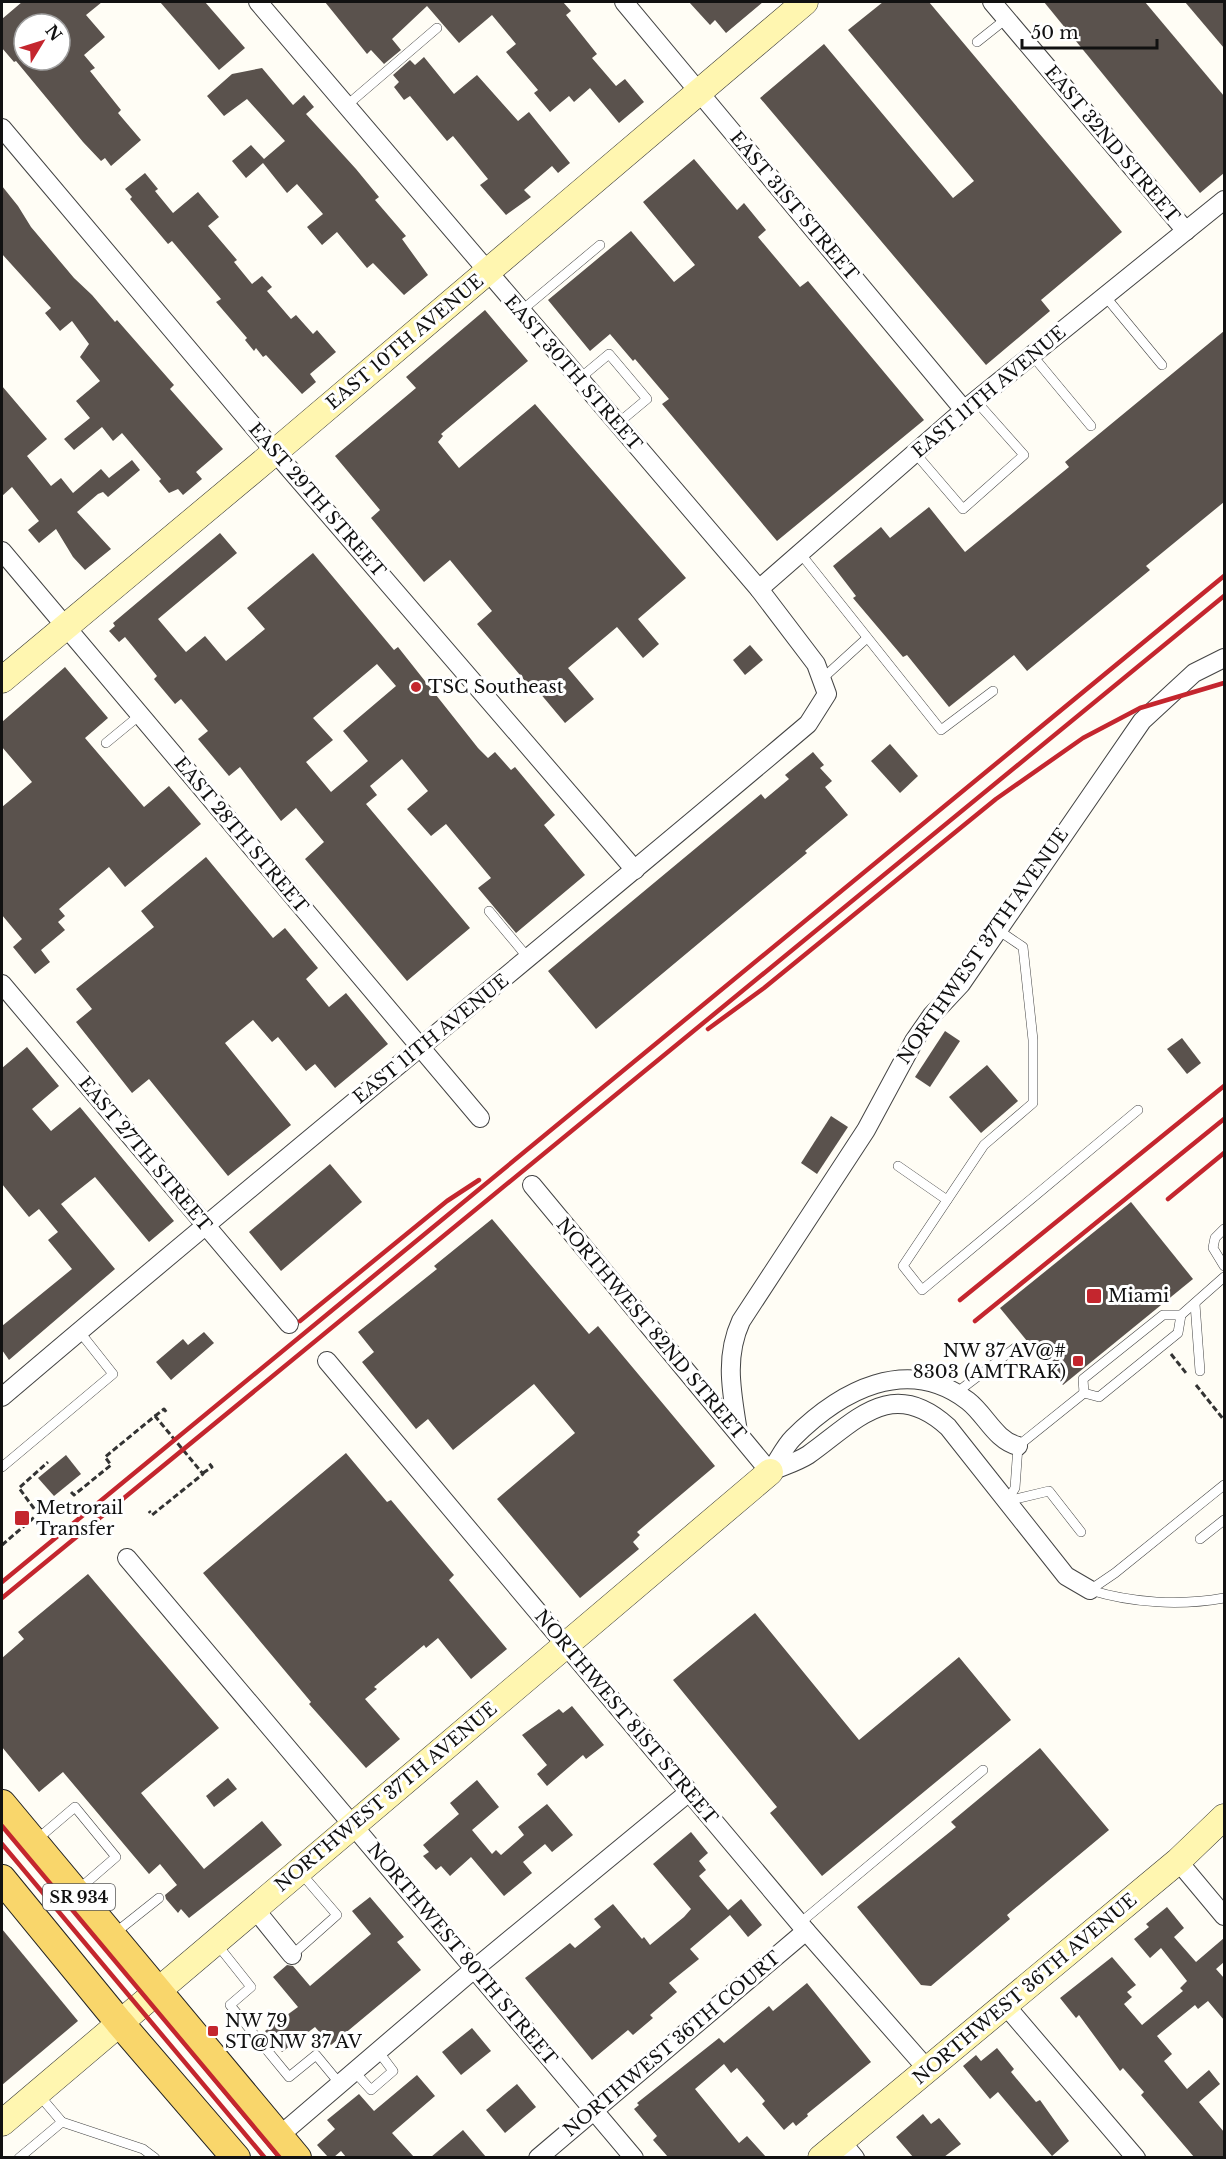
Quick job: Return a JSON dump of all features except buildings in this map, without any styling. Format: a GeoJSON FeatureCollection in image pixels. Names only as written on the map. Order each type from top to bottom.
{"type":"FeatureCollection","features":[{"type":"Feature","properties":{"kind":"main road","name":"SR 934"},"geometry":{"type":"LineString","coordinates":[[2,1804],[288,2147]]}},
{"type":"Feature","properties":{"kind":"main road","name":"SR 934"},"geometry":{"type":"LineString","coordinates":[[2,1879],[119,2022],[236,2157]]}},
{"type":"Feature","properties":{"kind":"street","name":"EAST 30TH STREET"},"geometry":{"type":"LineString","coordinates":[[258,2],[759,589],[819,671]]}},
{"type":"Feature","properties":{"kind":"street","name":"EAST 31ST STREET"},"geometry":{"type":"LineString","coordinates":[[624,2],[698,92],[970,406]]}},
{"type":"Feature","properties":{"kind":"street","name":"EAST 10TH AVENUE"},"geometry":{"type":"LineString","coordinates":[[2,680],[275,452],[805,2]]}},
{"type":"Feature","properties":{"kind":"street","name":"EAST 32ND STREET"},"geometry":{"type":"LineString","coordinates":[[992,2],[1186,231]]}},
{"type":"Feature","properties":{"kind":"street","name":"EAST 29TH STREET"},"geometry":{"type":"LineString","coordinates":[[2,128],[275,452],[635,870]]}},
{"type":"Feature","properties":{"kind":"street","name":"EAST 11TH AVENUE"},"geometry":{"type":"LineString","coordinates":[[759,589],[970,406],[1224,200]]}},
{"type":"Feature","properties":{"kind":"street","name":"EAST 28TH STREET"},"geometry":{"type":"LineString","coordinates":[[2,551],[480,1118]]}},
{"type":"Feature","properties":{"kind":"street","name":"NORTHWEST 37TH AVENUE"},"geometry":{"type":"LineString","coordinates":[[738,1432],[730,1365],[733,1342],[741,1321],[866,1130],[914,1041],[932,1015],[962,984],[1142,721],[1194,673],[1224,658]]}},
{"type":"Feature","properties":{"kind":"street","name":"EAST 11TH AVENUE"},"geometry":{"type":"LineString","coordinates":[[2,1397],[204,1224],[529,959],[808,724],[827,693],[819,671]]}},
{"type":"Feature","properties":{"kind":"street","name":"EAST 27TH STREET"},"geometry":{"type":"LineString","coordinates":[[2,984],[289,1324]]}},
{"type":"Feature","properties":{"kind":"street","name":"NORTHWEST 82ND STREET"},"geometry":{"type":"LineString","coordinates":[[532,1185],[771,1472]]}},
{"type":"Feature","properties":{"kind":"street","name":"NORTHWEST 81ST STREET"},"geometry":{"type":"LineString","coordinates":[[327,1361],[803,1927],[928,2070]]}},
{"type":"Feature","properties":{"kind":"street","name":"NORTHWEST 37TH AVENUE"},"geometry":{"type":"LineString","coordinates":[[771,1472],[793,1438],[841,1400],[864,1386],[904,1379],[933,1384],[956,1393],[979,1411],[1003,1439],[1018,1446]]}},
{"type":"Feature","properties":{"kind":"street","name":"NORTHWEST 37TH AVENUE"},"geometry":{"type":"LineString","coordinates":[[2,2123],[771,1472],[806,1456],[864,1412],[882,1406],[908,1405],[927,1411],[948,1426],[1066,1576],[1090,1590]]}},
{"type":"Feature","properties":{"kind":"street","name":"NORTHWEST 80TH STREET"},"geometry":{"type":"LineString","coordinates":[[127,1558],[353,1824],[473,1970],[634,2157]]}},
{"type":"Feature","properties":{"kind":"street"},"geometry":{"type":"LineString","coordinates":[[288,2147],[340,2084],[473,1970],[689,1792]]}},
{"type":"Feature","properties":{"kind":"street","name":"NORTHWEST 36TH AVENUE"},"geometry":{"type":"LineString","coordinates":[[821,2157],[848,2149],[928,2070],[1178,1861],[1224,1817]]}},
{"type":"Feature","properties":{"kind":"street"},"geometry":{"type":"LineString","coordinates":[[1178,1861],[1224,1916]]}},
{"type":"Feature","properties":{"kind":"street"},"geometry":{"type":"LineString","coordinates":[[254,1908],[292,1955]]}},
{"type":"Feature","properties":{"kind":"street","name":"NORTHWEST 36TH COURT"},"geometry":{"type":"LineString","coordinates":[[538,2157],[594,2111],[803,1927]]}},
{"type":"Feature","properties":{"kind":"street"},"geometry":{"type":"LineString","coordinates":[[1006,2006],[1136,2157]]}},
{"type":"Feature","properties":{"kind":"lane"},"geometry":{"type":"LineString","coordinates":[[977,42],[1006,19]]}},
{"type":"Feature","properties":{"kind":"lane"},"geometry":{"type":"LineString","coordinates":[[346,106],[437,28]]}},
{"type":"Feature","properties":{"kind":"lane"},"geometry":{"type":"LineString","coordinates":[[521,311],[600,244]]}},
{"type":"Feature","properties":{"kind":"lane"},"geometry":{"type":"LineString","coordinates":[[1105,296],[1162,365]]}},
{"type":"Feature","properties":{"kind":"lane"},"geometry":{"type":"LineString","coordinates":[[579,379],[609,354],[646,399],[617,424]]}},
{"type":"Feature","properties":{"kind":"lane"},"geometry":{"type":"LineString","coordinates":[[1032,355],[1091,426]]}},
{"type":"Feature","properties":{"kind":"lane"},"geometry":{"type":"LineString","coordinates":[[915,453],[963,509],[1024,455],[970,406]]}},
{"type":"Feature","properties":{"kind":"lane"},"geometry":{"type":"LineString","coordinates":[[800,553],[941,730],[993,691]]}},
{"type":"Feature","properties":{"kind":"lane"},"geometry":{"type":"LineString","coordinates":[[819,671],[867,638]]}},
{"type":"Feature","properties":{"kind":"lane"},"geometry":{"type":"LineString","coordinates":[[106,743],[140,715]]}},
{"type":"Feature","properties":{"kind":"lane"},"geometry":{"type":"LineString","coordinates":[[489,911],[529,959]]}},
{"type":"Feature","properties":{"kind":"lane"},"geometry":{"type":"LineString","coordinates":[[998,930],[1023,946],[1033,1040],[1033,1103],[984,1145],[903,1266],[922,1290],[1138,1110]]}},
{"type":"Feature","properties":{"kind":"lane"},"geometry":{"type":"LineString","coordinates":[[898,1166],[947,1200]]}},
{"type":"Feature","properties":{"kind":"lane"},"geometry":{"type":"LineString","coordinates":[[1224,1229],[1215,1238],[1213,1248],[1224,1266]]}},
{"type":"Feature","properties":{"kind":"lane"},"geometry":{"type":"LineString","coordinates":[[1084,1393],[1083,1379],[1163,1315],[1181,1315],[1224,1277]]}},
{"type":"Feature","properties":{"kind":"lane"},"geometry":{"type":"LineString","coordinates":[[1195,1304],[1200,1371]]}},
{"type":"Feature","properties":{"kind":"lane"},"geometry":{"type":"LineString","coordinates":[[1084,1393],[1099,1397],[1164,1345],[1178,1333],[1181,1315]]}},
{"type":"Feature","properties":{"kind":"lane"},"geometry":{"type":"LineString","coordinates":[[2,1467],[113,1374],[79,1331]]}},
{"type":"Feature","properties":{"kind":"lane"},"geometry":{"type":"LineString","coordinates":[[956,1393],[1015,1348]]}},
{"type":"Feature","properties":{"kind":"lane"},"geometry":{"type":"LineString","coordinates":[[1007,1501],[1015,1488],[1018,1446],[1084,1393]]}},
{"type":"Feature","properties":{"kind":"lane"},"geometry":{"type":"LineString","coordinates":[[1090,1590],[1115,1573],[1224,1485]]}},
{"type":"Feature","properties":{"kind":"lane"},"geometry":{"type":"LineString","coordinates":[[1007,1501],[1049,1491],[1081,1533]]}},
{"type":"Feature","properties":{"kind":"lane"},"geometry":{"type":"LineString","coordinates":[[1200,1539],[1224,1520]]}},
{"type":"Feature","properties":{"kind":"lane"},"geometry":{"type":"LineString","coordinates":[[1090,1590],[1124,1598],[1154,1601],[1224,1598]]}},
{"type":"Feature","properties":{"kind":"lane"},"geometry":{"type":"LineString","coordinates":[[803,1927],[983,1770]]}},
{"type":"Feature","properties":{"kind":"lane"},"geometry":{"type":"LineString","coordinates":[[34,1843],[75,1807],[116,1857],[75,1893]]}},
{"type":"Feature","properties":{"kind":"lane"},"geometry":{"type":"LineString","coordinates":[[292,1955],[337,1915],[299,1870]]}},
{"type":"Feature","properties":{"kind":"lane"},"geometry":{"type":"LineString","coordinates":[[111,1936],[159,1898]]}},
{"type":"Feature","properties":{"kind":"lane"},"geometry":{"type":"LineString","coordinates":[[215,1941],[251,1987],[230,2005],[289,2077],[316,2055],[340,2084]]}},
{"type":"Feature","properties":{"kind":"lane"},"geometry":{"type":"LineString","coordinates":[[354,2072],[371,2090],[393,2071],[378,2051]]}},
{"type":"Feature","properties":{"kind":"lane"},"geometry":{"type":"LineString","coordinates":[[38,2093],[62,2122],[143,2149],[155,2157]]}},
{"type":"Feature","properties":{"kind":"lane"},"geometry":{"type":"LineString","coordinates":[[19,2157],[62,2122]]}},
{"type":"Feature","properties":{"kind":"path"},"geometry":{"type":"LineString","coordinates":[[1164,1345],[1224,1420]]}},
{"type":"Feature","properties":{"kind":"path"},"geometry":{"type":"LineString","coordinates":[[71,1492],[74,1495],[111,1465],[105,1457],[164,1409],[167,1413]]}},
{"type":"Feature","properties":{"kind":"path"},"geometry":{"type":"LineString","coordinates":[[155,1416],[203,1474]]}},
{"type":"Feature","properties":{"kind":"path"},"geometry":{"type":"LineString","coordinates":[[2,1545],[38,1514],[19,1488],[48,1462]]}},
{"type":"Feature","properties":{"kind":"path"},"geometry":{"type":"LineString","coordinates":[[149,1511],[152,1515],[212,1467],[208,1462]]}},
{"type":"Feature","properties":{"kind":"railway"},"geometry":{"type":"LineString","coordinates":[[2,1582],[1224,576]]}},
{"type":"Feature","properties":{"kind":"railway"},"geometry":{"type":"LineString","coordinates":[[2,1598],[1224,596]]}},
{"type":"Feature","properties":{"kind":"railway"},"geometry":{"type":"LineString","coordinates":[[708,1029],[764,988],[996,799],[1083,738],[1140,708],[1224,683]]}},
{"type":"Feature","properties":{"kind":"railway"},"geometry":{"type":"LineString","coordinates":[[960,1300],[1224,1086]]}},
{"type":"Feature","properties":{"kind":"railway"},"geometry":{"type":"LineString","coordinates":[[975,1321],[1224,1119]]}},
{"type":"Feature","properties":{"kind":"railway"},"geometry":{"type":"LineString","coordinates":[[1168,1199],[1224,1153]]}},
{"type":"Feature","properties":{"kind":"railway"},"geometry":{"type":"LineString","coordinates":[[300,1321],[447,1201],[479,1180]]}},
{"type":"Feature","properties":{"kind":"railway"},"geometry":{"type":"LineString","coordinates":[[2,1826],[280,2158]]}},
{"type":"Feature","properties":{"kind":"railway"},"geometry":{"type":"LineString","coordinates":[[2,1844],[265,2158]]}},
{"type":"Feature","properties":{"kind":"place","name":"TSC Southeast"},"geometry":{"type":"Point","coordinates":[416,687]}},
{"type":"Feature","properties":{"kind":"place","name":"Miami"},"geometry":{"type":"Point","coordinates":[1094,1296]}},
{"type":"Feature","properties":{"kind":"place","name":"NW 37 AV@# 8303 (AMTRAK)"},"geometry":{"type":"Point","coordinates":[1078,1361]}},
{"type":"Feature","properties":{"kind":"place","name":"Metrorail Transfer"},"geometry":{"type":"Point","coordinates":[22,1518]}},
{"type":"Feature","properties":{"kind":"place","name":"NW 79 ST@NW 37 AV"},"geometry":{"type":"Point","coordinates":[213,2031]}}]}
